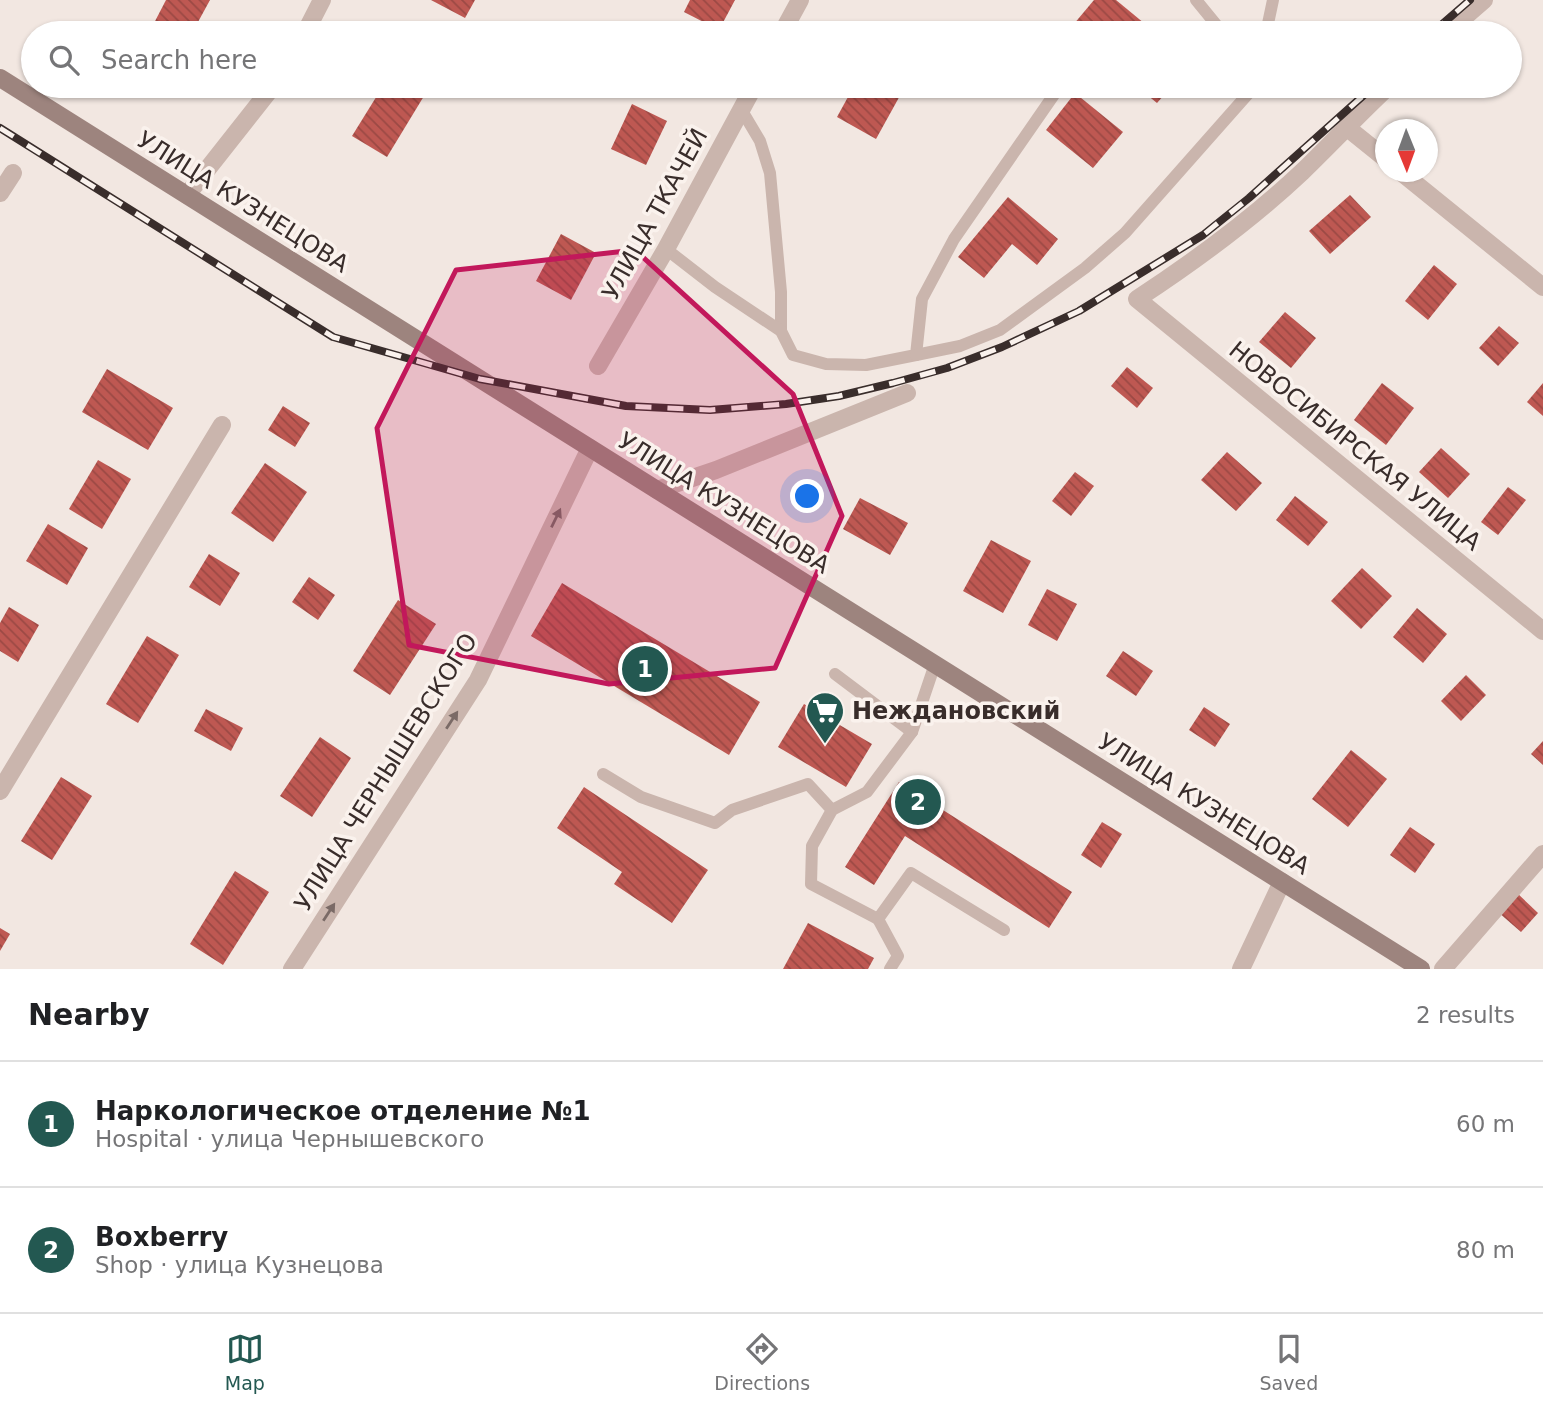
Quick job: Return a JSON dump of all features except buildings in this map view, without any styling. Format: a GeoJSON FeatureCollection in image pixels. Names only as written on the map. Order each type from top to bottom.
{"type":"FeatureCollection","features":[{"type":"Feature","properties":{"kind":"main road","name":"УЛИЦА КУЗНЕЦОВА"},"geometry":{"type":"LineString","coordinates":[[0,78],[21,91]]}},
{"type":"Feature","properties":{"kind":"main road","name":"УЛИЦА КУЗНЕЦОВА"},"geometry":{"type":"LineString","coordinates":[[32,98],[1421,969]]}},
{"type":"Feature","properties":{"kind":"street"},"geometry":{"type":"LineString","coordinates":[[311,21],[322,0]]}},
{"type":"Feature","properties":{"kind":"street"},"geometry":{"type":"LineString","coordinates":[[789,21],[800,0]]}},
{"type":"Feature","properties":{"kind":"street"},"geometry":{"type":"LineString","coordinates":[[1460,21],[1484,0]]}},
{"type":"Feature","properties":{"kind":"street"},"geometry":{"type":"LineString","coordinates":[[187,195],[264,98]]}},
{"type":"Feature","properties":{"kind":"street","name":"УЛИЦА ТКАЧЕЙ"},"geometry":{"type":"LineString","coordinates":[[598,366],[666,250],[747,98]]}},
{"type":"Feature","properties":{"kind":"street"},"geometry":{"type":"LineString","coordinates":[[1375,151],[1345,126],[1376,98]]}},
{"type":"Feature","properties":{"kind":"street","name":"НОВОСИБИРСКАЯ УЛИЦА"},"geometry":{"type":"LineString","coordinates":[[1345,126],[1302,172],[1247,220],[1194,261],[1136,299],[1543,631]]}},
{"type":"Feature","properties":{"kind":"street"},"geometry":{"type":"LineString","coordinates":[[0,193],[13,173]]}},
{"type":"Feature","properties":{"kind":"street"},"geometry":{"type":"LineString","coordinates":[[1413,182],[1543,286]]}},
{"type":"Feature","properties":{"kind":"street"},"geometry":{"type":"LineString","coordinates":[[656,490],[716,470],[907,393]]}},
{"type":"Feature","properties":{"kind":"street"},"geometry":{"type":"LineString","coordinates":[[0,790],[222,425]]}},
{"type":"Feature","properties":{"kind":"street","name":"УЛИЦА ЧЕРНЫШЕВСКОГО"},"geometry":{"type":"LineString","coordinates":[[292,969],[478,680],[590,448]]}},
{"type":"Feature","properties":{"kind":"street"},"geometry":{"type":"LineString","coordinates":[[1443,969],[1543,854]]}},
{"type":"Feature","properties":{"kind":"street"},"geometry":{"type":"LineString","coordinates":[[1241,969],[1282,882]]}},
{"type":"Feature","properties":{"kind":"lane"},"geometry":{"type":"LineString","coordinates":[[1196,0],[1213,21]]}},
{"type":"Feature","properties":{"kind":"lane"},"geometry":{"type":"LineString","coordinates":[[1269,21],[1273,0]]}},
{"type":"Feature","properties":{"kind":"lane"},"geometry":{"type":"LineString","coordinates":[[916,355],[922,299],[928,287],[954,239],[1052,98]]}},
{"type":"Feature","properties":{"kind":"lane"},"geometry":{"type":"LineString","coordinates":[[741,109],[760,141],[770,173],[781,292],[781,331],[793,355],[826,364],[866,365],[960,346],[1000,330],[1085,268],[1125,233],[1244,98]]}},
{"type":"Feature","properties":{"kind":"lane"},"geometry":{"type":"LineString","coordinates":[[666,250],[781,331]]}},
{"type":"Feature","properties":{"kind":"lane"},"geometry":{"type":"LineString","coordinates":[[890,969],[898,957],[878,919],[811,884],[812,846],[832,810],[867,792],[912,732],[935,664]]}},
{"type":"Feature","properties":{"kind":"lane"},"geometry":{"type":"LineString","coordinates":[[835,674],[912,732]]}},
{"type":"Feature","properties":{"kind":"lane"},"geometry":{"type":"LineString","coordinates":[[603,774],[641,797],[715,823],[732,810],[808,784],[832,810]]}},
{"type":"Feature","properties":{"kind":"lane"},"geometry":{"type":"LineString","coordinates":[[878,919],[911,873],[1004,930]]}},
{"type":"Feature","properties":{"kind":"highlighted area"},"geometry":{"type":"Polygon","coordinates":[[[635,250],[793,394],[842,516],[775,668],[609,684],[409,645],[377,428],[456,270],[635,250]]]}},
{"type":"Feature","properties":{"kind":"railway"},"geometry":{"type":"LineString","coordinates":[[1446,21],[1470,0]]}},
{"type":"Feature","properties":{"kind":"railway"},"geometry":{"type":"LineString","coordinates":[[0,128],[333,337],[480,379],[626,406],[710,410],[786,404],[839,396],[893,383],[947,368],[1002,347],[1079,311],[1203,235],[1249,198],[1361,98]]}},
{"type":"Feature","properties":{"kind":"place","name":"Наркологическое отделение №1"},"geometry":{"type":"Point","coordinates":[645,669]}},
{"type":"Feature","properties":{"kind":"place","name":"Неждановский"},"geometry":{"type":"Point","coordinates":[825,745]}},
{"type":"Feature","properties":{"kind":"place","name":"Boxberry"},"geometry":{"type":"Point","coordinates":[918,802]}}]}
